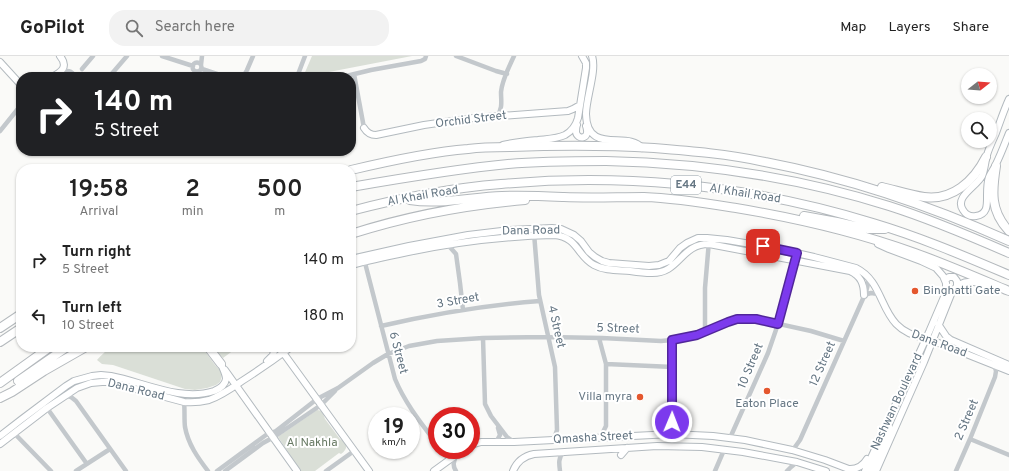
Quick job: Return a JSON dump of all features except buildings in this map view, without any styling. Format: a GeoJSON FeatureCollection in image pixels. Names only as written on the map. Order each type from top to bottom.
{"type":"FeatureCollection","features":[{"type":"Feature","properties":{"kind":"highway"},"geometry":{"type":"LineString","coordinates":[[356,169],[435,153],[495,147],[567,145],[642,148],[708,153],[747,158],[786,166],[874,189],[960,220],[1009,241]]}},
{"type":"Feature","properties":{"kind":"highway"},"geometry":{"type":"LineString","coordinates":[[828,177],[833,176],[850,178],[924,197],[940,197],[954,192],[967,183],[976,174],[986,157]]}},
{"type":"Feature","properties":{"kind":"highway","name":"Al Khail Road"},"geometry":{"type":"LineString","coordinates":[[356,186],[440,172],[527,162],[595,161],[646,162],[686,165],[769,177],[865,199],[938,223],[1009,253]]}},
{"type":"Feature","properties":{"kind":"highway"},"geometry":{"type":"LineString","coordinates":[[996,166],[993,193],[994,203],[999,218],[1009,231]]}},
{"type":"Feature","properties":{"kind":"highway","name":"Al Khail Road"},"geometry":{"type":"LineString","coordinates":[[356,210],[405,198],[519,182],[587,180],[698,186],[763,196],[834,212],[891,228],[1009,275]]}},
{"type":"Feature","properties":{"kind":"highway"},"geometry":{"type":"LineString","coordinates":[[405,198],[433,202],[501,196],[535,195],[564,197],[653,198],[677,199],[767,213],[870,239],[920,255],[1009,292]]}},
{"type":"Feature","properties":{"kind":"highway"},"geometry":{"type":"LineString","coordinates":[[356,233],[405,219],[457,209],[498,203],[564,197]]}},
{"type":"Feature","properties":{"kind":"highway"},"geometry":{"type":"LineString","coordinates":[[722,206],[747,206],[868,229],[891,228]]}},
{"type":"Feature","properties":{"kind":"highway"},"geometry":{"type":"LineString","coordinates":[[0,328],[16,317]]}},
{"type":"Feature","properties":{"kind":"highway"},"geometry":{"type":"LineString","coordinates":[[0,342],[16,331]]}},
{"type":"Feature","properties":{"kind":"highway"},"geometry":{"type":"LineString","coordinates":[[0,383],[43,352]]}},
{"type":"Feature","properties":{"kind":"highway"},"geometry":{"type":"LineString","coordinates":[[0,397],[32,371],[60,352]]}},
{"type":"Feature","properties":{"kind":"highway"},"geometry":{"type":"LineString","coordinates":[[0,397],[12,392],[44,370],[77,352]]}},
{"type":"Feature","properties":{"kind":"highway"},"geometry":{"type":"LineString","coordinates":[[212,352],[221,364]]}},
{"type":"Feature","properties":{"kind":"street"},"geometry":{"type":"LineString","coordinates":[[60,56],[64,64],[60,72]]}},
{"type":"Feature","properties":{"kind":"street"},"geometry":{"type":"LineString","coordinates":[[82,69],[93,56]]}},
{"type":"Feature","properties":{"kind":"street"},"geometry":{"type":"LineString","coordinates":[[114,72],[127,56]]}},
{"type":"Feature","properties":{"kind":"street"},"geometry":{"type":"LineString","coordinates":[[162,56],[213,72]]}},
{"type":"Feature","properties":{"kind":"street"},"geometry":{"type":"LineString","coordinates":[[247,70],[253,56]]}},
{"type":"Feature","properties":{"kind":"street"},"geometry":{"type":"LineString","coordinates":[[300,72],[306,56]]}},
{"type":"Feature","properties":{"kind":"street"},"geometry":{"type":"LineString","coordinates":[[356,74],[421,61],[424,60],[426,56]]}},
{"type":"Feature","properties":{"kind":"street"},"geometry":{"type":"LineString","coordinates":[[456,56],[506,75]]}},
{"type":"Feature","properties":{"kind":"street"},"geometry":{"type":"LineString","coordinates":[[497,116],[502,106],[501,88],[514,56]]}},
{"type":"Feature","properties":{"kind":"street"},"geometry":{"type":"LineString","coordinates":[[582,56],[586,65],[576,134],[582,138],[587,132],[584,121],[594,64],[592,56]]}},
{"type":"Feature","properties":{"kind":"street"},"geometry":{"type":"LineString","coordinates":[[196,72],[199,71],[198,66],[202,57]]}},
{"type":"Feature","properties":{"kind":"street"},"geometry":{"type":"LineString","coordinates":[[0,62],[16,80]]}},
{"type":"Feature","properties":{"kind":"street"},"geometry":{"type":"LineString","coordinates":[[60,72],[71,72]]}},
{"type":"Feature","properties":{"kind":"street"},"geometry":{"type":"LineString","coordinates":[[356,85],[364,128]]}},
{"type":"Feature","properties":{"kind":"street"},"geometry":{"type":"LineString","coordinates":[[1009,99],[986,157],[984,171],[981,178],[965,194],[961,201],[962,208],[969,216],[980,215],[987,208],[988,182],[990,175],[996,166],[1009,133]]}},
{"type":"Feature","properties":{"kind":"street","name":"Orchid Street"},"geometry":{"type":"LineString","coordinates":[[364,128],[366,132],[376,135],[436,123],[508,115],[568,111],[580,105]]}},
{"type":"Feature","properties":{"kind":"street"},"geometry":{"type":"LineString","coordinates":[[502,106],[508,115]]}},
{"type":"Feature","properties":{"kind":"street"},"geometry":{"type":"LineString","coordinates":[[586,110],[589,129],[596,136],[606,140],[634,142],[642,148]]}},
{"type":"Feature","properties":{"kind":"street"},"geometry":{"type":"LineString","coordinates":[[0,131],[16,111]]}},
{"type":"Feature","properties":{"kind":"street"},"geometry":{"type":"LineString","coordinates":[[495,147],[562,136],[572,129],[578,118]]}},
{"type":"Feature","properties":{"kind":"street","name":"Dana Road"},"geometry":{"type":"LineString","coordinates":[[356,263],[416,244],[468,235],[503,231],[556,228],[570,232],[581,241],[598,260],[652,266],[669,261],[680,248],[698,238],[852,267],[868,276],[887,311],[899,326],[907,332],[914,336],[929,339],[1008,368]]}},
{"type":"Feature","properties":{"kind":"street","name":"4 Street"},"geometry":{"type":"LineString","coordinates":[[534,229],[540,301],[555,367],[557,430]]}},
{"type":"Feature","properties":{"kind":"street","name":"Dana Road"},"geometry":{"type":"LineString","coordinates":[[356,259],[401,254],[448,245],[506,237],[554,235],[564,237],[573,242],[584,257],[601,268],[651,273],[668,269],[674,265],[686,252],[709,241]]}},
{"type":"Feature","properties":{"kind":"street"},"geometry":{"type":"LineString","coordinates":[[870,239],[889,249],[915,258],[933,267],[941,273],[945,280],[948,277],[954,277],[957,281],[957,286],[965,282],[975,282],[1009,292]]}},
{"type":"Feature","properties":{"kind":"street"},"geometry":{"type":"LineString","coordinates":[[704,332],[705,288],[709,241]]}},
{"type":"Feature","properties":{"kind":"street"},"geometry":{"type":"LineString","coordinates":[[456,254],[462,243]]}},
{"type":"Feature","properties":{"kind":"street"},"geometry":{"type":"LineString","coordinates":[[448,245],[456,254],[462,310]]}},
{"type":"Feature","properties":{"kind":"street","name":"Dana Road"},"geometry":{"type":"LineString","coordinates":[[796,256],[853,272],[862,282],[864,287],[864,295]]}},
{"type":"Feature","properties":{"kind":"street","name":"10 Street"},"geometry":{"type":"LineString","coordinates":[[727,438],[741,414],[768,353],[778,324],[796,256]]}},
{"type":"Feature","properties":{"kind":"street","name":"6 Street"},"geometry":{"type":"LineString","coordinates":[[364,259],[394,379],[403,397],[428,432]]}},
{"type":"Feature","properties":{"kind":"street","name":"12 Street"},"geometry":{"type":"LineString","coordinates":[[792,450],[800,440],[844,341],[867,288],[868,276]]}},
{"type":"Feature","properties":{"kind":"street","name":"Nashwan Boulevard"},"geometry":{"type":"LineString","coordinates":[[876,471],[880,468],[929,339],[945,294],[945,280]]}},
{"type":"Feature","properties":{"kind":"street","name":"Nashwan Boulevard"},"geometry":{"type":"LineString","coordinates":[[865,471],[904,386],[938,324],[950,294],[957,286]]}},
{"type":"Feature","properties":{"kind":"street"},"geometry":{"type":"LineString","coordinates":[[864,295],[871,293],[878,294]]}},
{"type":"Feature","properties":{"kind":"street","name":"3 Street"},"geometry":{"type":"LineString","coordinates":[[381,326],[462,310],[540,301]]}},
{"type":"Feature","properties":{"kind":"street","name":"5 Street"},"geometry":{"type":"LineString","coordinates":[[388,354],[396,350],[423,343],[483,338],[548,337],[661,341],[672,340],[689,337],[737,319],[756,319],[811,331],[844,341]]}},
{"type":"Feature","properties":{"kind":"street","name":"Dana Road"},"geometry":{"type":"LineString","coordinates":[[938,324],[946,336],[951,340],[1008,368]]}},
{"type":"Feature","properties":{"kind":"street"},"geometry":{"type":"LineString","coordinates":[[483,338],[485,404],[496,423],[507,437],[514,442]]}},
{"type":"Feature","properties":{"kind":"street"},"geometry":{"type":"LineString","coordinates":[[599,338],[606,364],[606,426],[608,432],[613,437]]}},
{"type":"Feature","properties":{"kind":"street"},"geometry":{"type":"LineString","coordinates":[[672,340],[672,422],[674,429],[680,434]]}},
{"type":"Feature","properties":{"kind":"street","name":"Dana Road"},"geometry":{"type":"LineString","coordinates":[[258,371],[262,364],[271,357],[274,352]]}},
{"type":"Feature","properties":{"kind":"street"},"geometry":{"type":"LineString","coordinates":[[283,353],[369,471]]}},
{"type":"Feature","properties":{"kind":"street","name":"Dana Road"},"geometry":{"type":"LineString","coordinates":[[0,444],[65,395],[77,388],[91,383],[109,382],[184,402],[210,400],[220,396],[283,353]]}},
{"type":"Feature","properties":{"kind":"street"},"geometry":{"type":"LineString","coordinates":[[225,471],[263,443],[317,399],[338,388],[388,354]]}},
{"type":"Feature","properties":{"kind":"street"},"geometry":{"type":"LineString","coordinates":[[221,364],[297,471]]}},
{"type":"Feature","properties":{"kind":"street","name":"Dana Road"},"geometry":{"type":"LineString","coordinates":[[0,436],[66,386],[83,378],[101,375],[111,376],[178,393],[197,394],[206,393],[223,386],[226,377],[221,364]]}},
{"type":"Feature","properties":{"kind":"street"},"geometry":{"type":"LineString","coordinates":[[606,364],[673,367]]}},
{"type":"Feature","properties":{"kind":"street","name":"2 Street"},"geometry":{"type":"LineString","coordinates":[[956,471],[995,377],[996,371],[994,364]]}},
{"type":"Feature","properties":{"kind":"street"},"geometry":{"type":"LineString","coordinates":[[995,377],[1000,372],[1008,368]]}},
{"type":"Feature","properties":{"kind":"street"},"geometry":{"type":"LineString","coordinates":[[870,471],[901,400],[904,386]]}},
{"type":"Feature","properties":{"kind":"street"},"geometry":{"type":"LineString","coordinates":[[76,401],[75,394],[77,388]]}},
{"type":"Feature","properties":{"kind":"street"},"geometry":{"type":"LineString","coordinates":[[217,471],[264,436],[271,435],[321,405],[338,388]]}},
{"type":"Feature","properties":{"kind":"street"},"geometry":{"type":"LineString","coordinates":[[65,395],[76,401],[126,471]]}},
{"type":"Feature","properties":{"kind":"street"},"geometry":{"type":"LineString","coordinates":[[184,402],[185,423],[189,440],[195,453],[208,471]]}},
{"type":"Feature","properties":{"kind":"street"},"geometry":{"type":"LineString","coordinates":[[47,408],[87,464]]}},
{"type":"Feature","properties":{"kind":"street"},"geometry":{"type":"LineString","coordinates":[[665,435],[672,422]]}},
{"type":"Feature","properties":{"kind":"street"},"geometry":{"type":"LineString","coordinates":[[496,423],[500,435],[496,442]]}},
{"type":"Feature","properties":{"kind":"street"},"geometry":{"type":"LineString","coordinates":[[599,438],[606,426]]}},
{"type":"Feature","properties":{"kind":"street"},"geometry":{"type":"LineString","coordinates":[[557,430],[560,436],[566,439]]}},
{"type":"Feature","properties":{"kind":"street"},"geometry":{"type":"LineString","coordinates":[[551,440],[555,436],[557,430]]}},
{"type":"Feature","properties":{"kind":"street"},"geometry":{"type":"LineString","coordinates":[[14,433],[51,471]]}},
{"type":"Feature","properties":{"kind":"street","name":"Qmasha Street"},"geometry":{"type":"LineString","coordinates":[[480,442],[680,434],[713,436],[792,450],[852,470]]}},
{"type":"Feature","properties":{"kind":"street"},"geometry":{"type":"LineString","coordinates":[[715,471],[725,450],[731,446],[732,443],[727,438],[721,444],[725,450]]}},
{"type":"Feature","properties":{"kind":"street"},"geometry":{"type":"LineString","coordinates":[[582,439],[582,451]]}},
{"type":"Feature","properties":{"kind":"street"},"geometry":{"type":"LineString","coordinates":[[970,439],[1009,455]]}},
{"type":"Feature","properties":{"kind":"street"},"geometry":{"type":"LineString","coordinates":[[800,440],[802,453]]}},
{"type":"Feature","properties":{"kind":"street","name":"Qmasha Street"},"geometry":{"type":"LineString","coordinates":[[513,471],[516,465],[528,455],[550,452],[658,446],[694,446],[725,450],[797,462],[826,471]]}},
{"type":"Feature","properties":{"kind":"street"},"geometry":{"type":"LineString","coordinates":[[621,456],[627,448]]}},
{"type":"Feature","properties":{"kind":"street"},"geometry":{"type":"LineString","coordinates":[[76,471],[110,449]]}},
{"type":"Feature","properties":{"kind":"street"},"geometry":{"type":"LineString","coordinates":[[326,471],[354,450]]}},
{"type":"Feature","properties":{"kind":"street"},"geometry":{"type":"LineString","coordinates":[[852,470],[862,466],[870,453],[874,450]]}},
{"type":"Feature","properties":{"kind":"street"},"geometry":{"type":"LineString","coordinates":[[550,452],[556,456],[559,462]]}},
{"type":"Feature","properties":{"kind":"street"},"geometry":{"type":"LineString","coordinates":[[560,471],[560,456],[564,452]]}},
{"type":"Feature","properties":{"kind":"street"},"geometry":{"type":"LineString","coordinates":[[443,465],[444,459]]}},
{"type":"Feature","properties":{"kind":"street"},"geometry":{"type":"LineString","coordinates":[[434,471],[451,459]]}},
{"type":"Feature","properties":{"kind":"street"},"geometry":{"type":"LineString","coordinates":[[454,459],[453,463],[456,471]]}},
{"type":"Feature","properties":{"kind":"street"},"geometry":{"type":"LineString","coordinates":[[784,460],[786,471],[797,462]]}},
{"type":"Feature","properties":{"kind":"green space"},"geometry":{"type":"Polygon","coordinates":[[[312,56],[412,56],[329,72],[305,72],[312,56]]]}},
{"type":"Feature","properties":{"kind":"green space"},"geometry":{"type":"Polygon","coordinates":[[[104,352],[206,352],[222,374],[220,382],[216,385],[195,390],[185,389],[113,365],[102,364],[97,360],[104,352]]]}},
{"type":"Feature","properties":{"kind":"green space"},"geometry":{"type":"Polygon","coordinates":[[[218,352],[231,352],[223,358],[218,352]]]}},
{"type":"Feature","properties":{"kind":"green space","name":"Al Nakhla"},"geometry":{"type":"Polygon","coordinates":[[[317,410],[322,413],[340,439],[345,442],[346,448],[341,454],[339,453],[315,471],[301,471],[278,437],[317,410]]]}},
{"type":"Feature","properties":{"kind":"place","name":"Binghatti Gate"},"geometry":{"type":"Point","coordinates":[915,291]}},
{"type":"Feature","properties":{"kind":"place","name":"Eaton Place"},"geometry":{"type":"Point","coordinates":[767,391]}},
{"type":"Feature","properties":{"kind":"place","name":"Villa myra"},"geometry":{"type":"Point","coordinates":[640,397]}},
{"type":"Feature","properties":{"kind":"route"},"geometry":{"type":"LineString","coordinates":[[672,422],[672,340],[697,335],[737,319],[756,319],[778,324],[797,253],[763,246]]}}]}
